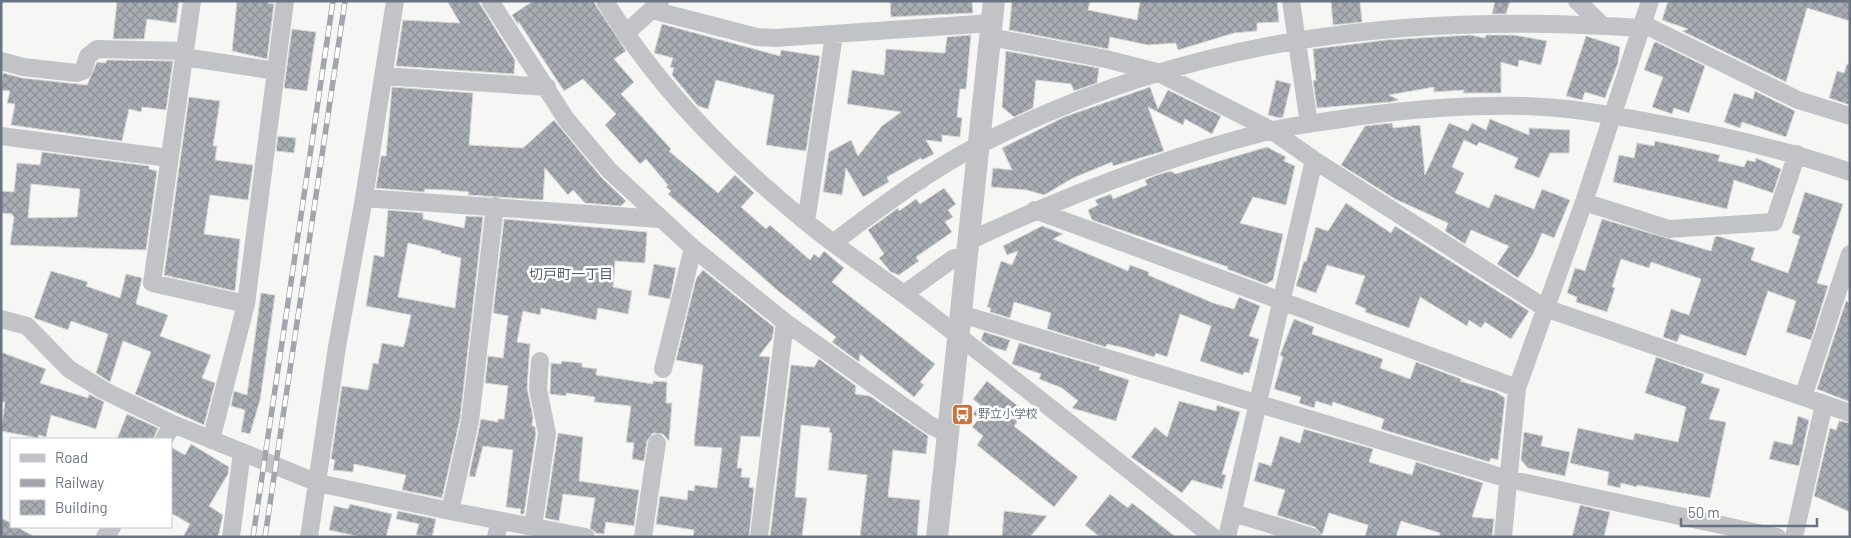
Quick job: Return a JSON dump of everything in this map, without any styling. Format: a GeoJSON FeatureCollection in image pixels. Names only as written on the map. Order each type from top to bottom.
{"type":"FeatureCollection","features":[{"type":"Feature","properties":{"kind":"street"},"geometry":{"type":"LineString","coordinates":[[192,1],[152,283],[246,304]]}},
{"type":"Feature","properties":{"kind":"street"},"geometry":{"type":"LineString","coordinates":[[211,440],[246,304],[285,1]]}},
{"type":"Feature","properties":{"kind":"street"},"geometry":{"type":"LineString","coordinates":[[309,537],[337,348],[364,198],[395,1]]}},
{"type":"Feature","properties":{"kind":"street"},"geometry":{"type":"LineString","coordinates":[[490,1],[566,119],[609,170],[660,219],[786,322],[930,425],[948,434]]}},
{"type":"Feature","properties":{"kind":"street"},"geometry":{"type":"LineString","coordinates":[[605,1],[625,34],[697,123],[730,156],[806,222],[904,294],[960,325],[1213,537]]}},
{"type":"Feature","properties":{"kind":"street"},"geometry":{"type":"LineString","coordinates":[[1292,1],[1309,124]]}},
{"type":"Feature","properties":{"kind":"street"},"geometry":{"type":"LineString","coordinates":[[1577,1],[1603,26]]}},
{"type":"Feature","properties":{"kind":"street"},"geometry":{"type":"LineString","coordinates":[[1503,537],[1516,388],[1584,202],[1650,1]]}},
{"type":"Feature","properties":{"kind":"street"},"geometry":{"type":"LineString","coordinates":[[625,34],[657,5],[757,38],[834,35],[992,20],[1106,59],[1158,72],[1271,130],[1314,160],[1545,308],[1850,413]]}},
{"type":"Feature","properties":{"kind":"street"},"geometry":{"type":"LineString","coordinates":[[937,537],[992,20]]}},
{"type":"Feature","properties":{"kind":"street"},"geometry":{"type":"LineString","coordinates":[[834,242],[911,186],[979,145],[1036,118],[1099,91],[1158,72],[1236,51],[1297,39],[1408,27],[1488,24],[1642,26],[1798,100],[1850,116]]}},
{"type":"Feature","properties":{"kind":"street"},"geometry":{"type":"LineString","coordinates":[[806,222],[834,35]]}},
{"type":"Feature","properties":{"kind":"street"},"geometry":{"type":"LineString","coordinates":[[1,61],[23,67],[77,73],[83,71],[88,56],[98,49],[184,54],[276,71]]}},
{"type":"Feature","properties":{"kind":"street"},"geometry":{"type":"LineString","coordinates":[[383,76],[547,87]]}},
{"type":"Feature","properties":{"kind":"street"},"geometry":{"type":"LineString","coordinates":[[904,294],[954,258],[1035,210],[1192,152],[1271,130],[1378,114],[1452,107],[1525,106],[1612,115],[1728,136],[1797,154],[1850,172]]}},
{"type":"Feature","properties":{"kind":"street"},"geometry":{"type":"LineString","coordinates":[[1,136],[169,158]]}},
{"type":"Feature","properties":{"kind":"street"},"geometry":{"type":"LineString","coordinates":[[1584,202],[1670,229],[1774,222],[1797,154]]}},
{"type":"Feature","properties":{"kind":"street"},"geometry":{"type":"LineString","coordinates":[[1227,537],[1314,160]]}},
{"type":"Feature","properties":{"kind":"street"},"geometry":{"type":"LineString","coordinates":[[364,198],[660,219]]}},
{"type":"Feature","properties":{"kind":"street"},"geometry":{"type":"LineString","coordinates":[[450,511],[470,421],[495,206]]}},
{"type":"Feature","properties":{"kind":"street"},"geometry":{"type":"LineString","coordinates":[[1035,210],[1516,388]]}},
{"type":"Feature","properties":{"kind":"street"},"geometry":{"type":"LineString","coordinates":[[663,369],[694,248]]}},
{"type":"Feature","properties":{"kind":"street"},"geometry":{"type":"LineString","coordinates":[[1803,397],[1850,254]]}},
{"type":"Feature","properties":{"kind":"street"},"geometry":{"type":"LineString","coordinates":[[1,319],[27,326],[69,369],[169,432],[211,440],[318,483],[450,511],[498,529],[533,527],[586,537]]}},
{"type":"Feature","properties":{"kind":"street"},"geometry":{"type":"LineString","coordinates":[[759,537],[786,322]]}},
{"type":"Feature","properties":{"kind":"street"},"geometry":{"type":"LineString","coordinates":[[960,325],[1258,404],[1508,479],[1777,537]]}},
{"type":"Feature","properties":{"kind":"street"},"geometry":{"type":"LineString","coordinates":[[533,527],[547,433],[538,389],[540,361]]}},
{"type":"Feature","properties":{"kind":"street"},"geometry":{"type":"LineString","coordinates":[[1794,537],[1824,404]]}},
{"type":"Feature","properties":{"kind":"street"},"geometry":{"type":"LineString","coordinates":[[643,537],[657,443]]}},
{"type":"Feature","properties":{"kind":"street"},"geometry":{"type":"LineString","coordinates":[[231,537],[242,452]]}},
{"type":"Feature","properties":{"kind":"street"},"geometry":{"type":"LineString","coordinates":[[1233,513],[1312,537]]}},
{"type":"Feature","properties":{"kind":"building"},"geometry":{"type":"Polygon","coordinates":[[[117,1],[179,1],[176,23],[147,19],[144,39],[113,39],[117,1]]]}},
{"type":"Feature","properties":{"kind":"building"},"geometry":{"type":"Polygon","coordinates":[[[237,1],[269,1],[268,3],[274,4],[267,59],[232,51],[237,1]]]}},
{"type":"Feature","properties":{"kind":"building"},"geometry":{"type":"Polygon","coordinates":[[[447,1],[478,1],[515,60],[514,74],[396,66],[403,20],[460,23],[447,1]]]}},
{"type":"Feature","properties":{"kind":"building"},"geometry":{"type":"Polygon","coordinates":[[[533,1],[593,1],[626,51],[614,59],[634,82],[621,94],[671,149],[669,151],[718,193],[735,175],[754,193],[741,207],[766,229],[770,225],[810,260],[814,254],[819,258],[824,251],[844,268],[832,282],[935,364],[920,382],[924,385],[914,397],[860,354],[859,362],[832,342],[836,337],[777,290],[668,194],[671,191],[666,187],[668,185],[646,159],[640,164],[605,125],[616,114],[583,79],[564,91],[518,21],[518,25],[512,15],[533,1]]]}},
{"type":"Feature","properties":{"kind":"building"},"geometry":{"type":"Polygon","coordinates":[[[890,1],[972,1],[973,13],[891,17],[890,1]]]}},
{"type":"Feature","properties":{"kind":"building"},"geometry":{"type":"Polygon","coordinates":[[[1012,1],[1090,1],[1088,10],[1137,20],[1140,1],[1277,1],[1279,22],[1257,23],[1257,31],[1234,33],[1178,50],[1176,43],[1148,45],[1110,37],[1108,49],[1009,30],[1012,1]]]}},
{"type":"Feature","properties":{"kind":"building"},"geometry":{"type":"Polygon","coordinates":[[[1331,1],[1360,1],[1362,22],[1333,25],[1331,1]]]}},
{"type":"Feature","properties":{"kind":"building"},"geometry":{"type":"Polygon","coordinates":[[[1495,1],[1510,1],[1506,14],[1492,14],[1495,1]]]}},
{"type":"Feature","properties":{"kind":"building"},"geometry":{"type":"Polygon","coordinates":[[[1668,1],[1850,1],[1850,21],[1807,8],[1786,82],[1682,31],[1688,29],[1662,20],[1668,1]]]}},
{"type":"Feature","properties":{"kind":"building"},"geometry":{"type":"Polygon","coordinates":[[[662,24],[780,56],[781,50],[820,56],[806,151],[766,145],[774,95],[716,80],[708,109],[698,106],[672,75],[674,68],[670,67],[673,58],[654,53],[662,24]]]}},
{"type":"Feature","properties":{"kind":"building"},"geometry":{"type":"Polygon","coordinates":[[[292,29],[316,32],[307,91],[284,88],[292,29]]]}},
{"type":"Feature","properties":{"kind":"building"},"geometry":{"type":"Polygon","coordinates":[[[971,35],[966,89],[960,89],[957,117],[962,118],[960,137],[942,135],[942,142],[926,140],[934,154],[922,160],[921,158],[887,177],[889,182],[863,197],[846,168],[842,195],[823,192],[829,152],[851,140],[858,156],[882,126],[901,112],[847,104],[852,70],[884,75],[886,49],[945,53],[947,37],[971,35]]]}},
{"type":"Feature","properties":{"kind":"building"},"geometry":{"type":"Polygon","coordinates":[[[1470,35],[1485,38],[1486,35],[1514,35],[1547,41],[1541,65],[1519,60],[1518,67],[1501,62],[1501,93],[1463,93],[1464,90],[1434,92],[1434,87],[1389,95],[1399,100],[1390,102],[1317,108],[1313,81],[1316,80],[1313,49],[1386,40],[1470,35]]]}},
{"type":"Feature","properties":{"kind":"building"},"geometry":{"type":"Polygon","coordinates":[[[1586,36],[1620,47],[1618,63],[1605,98],[1585,92],[1582,100],[1566,96],[1586,36]]]}},
{"type":"Feature","properties":{"kind":"building"},"geometry":{"type":"Polygon","coordinates":[[[1656,42],[1705,66],[1689,113],[1674,108],[1672,114],[1652,107],[1663,77],[1644,70],[1656,42]]]}},
{"type":"Feature","properties":{"kind":"building"},"geometry":{"type":"Polygon","coordinates":[[[1006,51],[1099,68],[1097,83],[1074,91],[1071,84],[1036,80],[1033,108],[1014,117],[1002,107],[1006,51]]]}},
{"type":"Feature","properties":{"kind":"building"},"geometry":{"type":"Polygon","coordinates":[[[107,60],[173,61],[166,110],[142,107],[141,112],[129,109],[122,141],[11,125],[15,104],[7,103],[10,91],[1,90],[3,73],[22,78],[87,85],[97,62],[106,63],[107,60]]]}},
{"type":"Feature","properties":{"kind":"building"},"geometry":{"type":"Polygon","coordinates":[[[1847,64],[1850,64],[1850,105],[1829,98],[1837,71],[1844,73],[1847,64]]]}},
{"type":"Feature","properties":{"kind":"building"},"geometry":{"type":"Polygon","coordinates":[[[1276,80],[1291,84],[1283,117],[1280,118],[1268,115],[1276,80]]]}},
{"type":"Feature","properties":{"kind":"building"},"geometry":{"type":"Polygon","coordinates":[[[392,87],[473,93],[469,145],[523,148],[554,120],[601,177],[626,201],[621,206],[585,203],[573,190],[568,195],[545,168],[543,200],[468,195],[469,192],[448,190],[425,189],[424,192],[376,188],[381,156],[386,156],[392,87]]]}},
{"type":"Feature","properties":{"kind":"building"},"geometry":{"type":"Polygon","coordinates":[[[1150,87],[1158,109],[1168,90],[1221,116],[1212,134],[1185,119],[1183,125],[1148,107],[1164,151],[1113,166],[1112,162],[1073,178],[1044,195],[1027,190],[991,187],[993,168],[1012,170],[1002,148],[1064,117],[1150,87]]]}},
{"type":"Feature","properties":{"kind":"building"},"geometry":{"type":"Polygon","coordinates":[[[1755,91],[1795,111],[1786,137],[1742,122],[1740,128],[1724,122],[1734,93],[1753,99],[1755,91]]]}},
{"type":"Feature","properties":{"kind":"building"},"geometry":{"type":"Polygon","coordinates":[[[189,97],[220,101],[213,146],[217,146],[215,160],[253,165],[248,200],[210,195],[204,234],[240,239],[235,291],[164,275],[189,97]]]}},
{"type":"Feature","properties":{"kind":"building"},"geometry":{"type":"Polygon","coordinates":[[[1490,119],[1529,135],[1529,128],[1570,130],[1569,153],[1550,153],[1539,178],[1514,168],[1518,158],[1479,142],[1477,146],[1464,140],[1452,167],[1464,173],[1455,193],[1489,208],[1495,194],[1534,209],[1542,189],[1570,200],[1554,238],[1542,233],[1533,254],[1518,278],[1497,264],[1509,246],[1471,230],[1465,244],[1445,231],[1448,223],[1395,199],[1341,165],[1365,126],[1392,123],[1393,128],[1420,125],[1425,175],[1449,123],[1468,131],[1472,123],[1486,130],[1490,119]]]}},
{"type":"Feature","properties":{"kind":"building"},"geometry":{"type":"Polygon","coordinates":[[[278,136],[296,138],[294,153],[276,151],[278,136]]]}},
{"type":"Feature","properties":{"kind":"building"},"geometry":{"type":"Polygon","coordinates":[[[1655,141],[1720,155],[1718,161],[1744,167],[1747,160],[1755,162],[1756,158],[1781,169],[1773,193],[1734,180],[1727,209],[1613,182],[1619,155],[1634,158],[1637,143],[1654,146],[1655,141]]]}},
{"type":"Feature","properties":{"kind":"building"},"geometry":{"type":"Polygon","coordinates":[[[1267,147],[1286,157],[1284,161],[1295,166],[1286,205],[1253,197],[1240,223],[1283,234],[1273,280],[1266,284],[1227,269],[1228,267],[1092,220],[1088,210],[1098,205],[1095,200],[1111,194],[1113,199],[1147,185],[1145,180],[1157,175],[1171,171],[1175,174],[1267,147]]]}},
{"type":"Feature","properties":{"kind":"building"},"geometry":{"type":"Polygon","coordinates":[[[42,152],[149,166],[149,169],[157,171],[146,250],[10,245],[14,217],[12,214],[1,213],[1,191],[14,192],[17,163],[40,165],[42,152]],[[31,184],[28,218],[77,217],[80,189],[31,184]]]}},
{"type":"Feature","properties":{"kind":"building"},"geometry":{"type":"Polygon","coordinates":[[[944,188],[956,204],[948,210],[953,217],[945,222],[952,232],[916,257],[919,261],[899,275],[891,272],[879,258],[884,254],[868,230],[898,208],[899,211],[916,199],[920,204],[944,188]]]}},
{"type":"Feature","properties":{"kind":"building"},"geometry":{"type":"Polygon","coordinates":[[[1805,192],[1843,204],[1817,283],[1828,286],[1811,340],[1786,332],[1796,301],[1768,291],[1746,356],[1680,334],[1677,342],[1663,337],[1671,309],[1689,315],[1701,279],[1651,262],[1649,268],[1621,259],[1612,287],[1615,288],[1607,312],[1576,302],[1577,297],[1567,293],[1575,268],[1585,271],[1602,219],[1711,251],[1715,237],[1718,236],[1755,248],[1751,260],[1788,273],[1800,236],[1792,233],[1805,192]]]}},
{"type":"Feature","properties":{"kind":"building"},"geometry":{"type":"Polygon","coordinates":[[[1346,203],[1391,233],[1395,226],[1529,311],[1511,339],[1485,322],[1481,328],[1469,320],[1467,326],[1420,297],[1409,328],[1365,312],[1366,309],[1355,304],[1365,276],[1327,265],[1316,293],[1296,286],[1304,261],[1306,262],[1316,227],[1328,231],[1346,203]]]}},
{"type":"Feature","properties":{"kind":"building"},"geometry":{"type":"Polygon","coordinates":[[[388,210],[423,213],[423,219],[464,228],[466,216],[483,217],[460,419],[442,498],[402,490],[406,475],[354,464],[353,472],[333,470],[335,460],[331,459],[342,386],[368,390],[373,363],[378,364],[382,343],[403,347],[405,342],[411,315],[366,306],[374,255],[384,257],[388,210]],[[408,243],[398,297],[455,308],[461,258],[441,253],[441,251],[408,243]]]}},
{"type":"Feature","properties":{"kind":"building"},"geometry":{"type":"Polygon","coordinates":[[[504,219],[647,232],[645,263],[615,261],[613,287],[632,291],[628,314],[598,308],[596,320],[541,308],[540,315],[523,311],[517,342],[530,344],[527,388],[533,417],[532,426],[535,427],[536,433],[524,514],[520,514],[521,509],[506,507],[513,450],[483,446],[475,477],[469,476],[481,419],[498,422],[498,419],[504,419],[508,386],[485,383],[488,356],[503,358],[508,316],[493,313],[504,219]]]}},
{"type":"Feature","properties":{"kind":"building"},"geometry":{"type":"Polygon","coordinates":[[[1042,226],[1063,234],[1053,239],[1128,271],[1130,265],[1149,272],[1148,275],[1213,303],[1234,309],[1239,297],[1260,306],[1249,336],[1259,339],[1249,373],[1244,372],[1243,375],[1200,361],[1211,326],[1180,314],[1167,357],[1156,353],[1154,357],[1107,344],[1106,347],[1047,329],[1051,313],[1014,302],[1010,318],[990,312],[991,308],[987,307],[1001,261],[1012,265],[1018,251],[1007,255],[1003,246],[1042,226]]]}},
{"type":"Feature","properties":{"kind":"building"},"geometry":{"type":"Polygon","coordinates":[[[654,264],[676,268],[670,299],[648,295],[654,264]]]}},
{"type":"Feature","properties":{"kind":"building"},"geometry":{"type":"Polygon","coordinates":[[[703,270],[774,327],[772,339],[759,356],[770,357],[760,437],[741,436],[737,468],[742,468],[741,477],[750,478],[749,487],[754,488],[749,537],[693,537],[694,530],[656,524],[660,496],[687,500],[688,490],[694,491],[695,485],[717,488],[722,448],[695,446],[694,442],[703,365],[676,360],[696,279],[703,270]]]}},
{"type":"Feature","properties":{"kind":"building"},"geometry":{"type":"Polygon","coordinates":[[[51,271],[88,282],[86,286],[120,298],[126,274],[142,278],[136,304],[168,315],[160,336],[211,355],[202,378],[215,383],[204,425],[135,394],[151,352],[123,341],[110,382],[96,373],[108,334],[71,321],[68,330],[34,318],[51,271]]]}},
{"type":"Feature","properties":{"kind":"building"},"geometry":{"type":"Polygon","coordinates":[[[261,293],[275,295],[260,400],[250,434],[241,432],[245,410],[231,406],[234,391],[247,395],[261,293]]]}},
{"type":"Feature","properties":{"kind":"building"},"geometry":{"type":"Polygon","coordinates":[[[1846,301],[1850,303],[1850,402],[1817,389],[1846,301]]]}},
{"type":"Feature","properties":{"kind":"building"},"geometry":{"type":"Polygon","coordinates":[[[1294,319],[1314,327],[1312,334],[1383,359],[1380,368],[1410,379],[1416,362],[1461,379],[1460,381],[1496,392],[1505,398],[1498,460],[1491,458],[1489,462],[1381,429],[1384,419],[1333,402],[1332,406],[1316,401],[1314,408],[1299,403],[1301,397],[1274,389],[1283,357],[1280,355],[1294,319]]]}},
{"type":"Feature","properties":{"kind":"building"},"geometry":{"type":"Polygon","coordinates":[[[984,332],[1010,340],[1006,351],[989,346],[981,340],[984,332]]]}},
{"type":"Feature","properties":{"kind":"building"},"geometry":{"type":"Polygon","coordinates":[[[1019,343],[1100,367],[1099,370],[1129,380],[1116,421],[1072,408],[1078,401],[1062,388],[1039,379],[1041,374],[1012,364],[1019,343]]]}},
{"type":"Feature","properties":{"kind":"building"},"geometry":{"type":"Polygon","coordinates":[[[1,352],[46,369],[40,383],[88,398],[89,394],[104,402],[96,429],[51,415],[46,437],[39,435],[38,438],[1,431],[5,402],[1,402],[1,352]]]}},
{"type":"Feature","properties":{"kind":"building"},"geometry":{"type":"Polygon","coordinates":[[[1656,357],[1704,374],[1701,383],[1720,389],[1709,419],[1726,422],[1710,498],[1637,485],[1637,487],[1621,483],[1620,488],[1607,485],[1609,472],[1570,463],[1578,428],[1633,440],[1635,433],[1678,442],[1686,407],[1645,393],[1656,357]]]}},
{"type":"Feature","properties":{"kind":"building"},"geometry":{"type":"Polygon","coordinates":[[[819,359],[856,386],[855,394],[870,396],[928,436],[926,454],[893,450],[888,497],[920,500],[917,537],[860,537],[867,475],[828,470],[832,433],[829,432],[830,428],[801,425],[795,497],[807,498],[802,537],[770,537],[791,365],[814,367],[819,359]]]}},
{"type":"Feature","properties":{"kind":"building"},"geometry":{"type":"Polygon","coordinates":[[[562,361],[582,363],[582,367],[597,369],[596,375],[653,384],[653,381],[667,382],[666,403],[672,403],[669,441],[663,434],[653,433],[647,441],[644,461],[632,459],[634,443],[626,442],[631,406],[594,402],[595,397],[566,393],[566,396],[550,394],[551,363],[561,364],[562,361]]]}},
{"type":"Feature","properties":{"kind":"building"},"geometry":{"type":"Polygon","coordinates":[[[987,381],[1025,412],[1014,426],[1078,477],[1054,507],[977,445],[983,436],[972,427],[979,419],[973,414],[980,405],[973,399],[987,381]]]}},
{"type":"Feature","properties":{"kind":"building"},"geometry":{"type":"Polygon","coordinates":[[[1179,401],[1216,411],[1217,405],[1240,412],[1222,474],[1226,475],[1222,489],[1192,480],[1182,493],[1131,457],[1155,427],[1167,437],[1179,401]]]}},
{"type":"Feature","properties":{"kind":"building"},"geometry":{"type":"Polygon","coordinates":[[[127,414],[158,428],[153,438],[117,438],[127,414]]]}},
{"type":"Feature","properties":{"kind":"building"},"geometry":{"type":"Polygon","coordinates":[[[1798,416],[1809,420],[1799,466],[1769,459],[1774,441],[1792,445],[1798,416]]]}},
{"type":"Feature","properties":{"kind":"building"},"geometry":{"type":"Polygon","coordinates":[[[1839,421],[1850,423],[1850,512],[1814,496],[1830,428],[1836,430],[1839,421]]]}},
{"type":"Feature","properties":{"kind":"building"},"geometry":{"type":"Polygon","coordinates":[[[1304,429],[1373,449],[1369,462],[1412,475],[1416,462],[1483,483],[1472,517],[1494,519],[1492,537],[1439,537],[1440,533],[1401,521],[1396,537],[1365,537],[1368,525],[1329,513],[1322,535],[1315,527],[1277,515],[1285,490],[1254,481],[1259,462],[1271,466],[1280,436],[1300,443],[1304,429]]]}},
{"type":"Feature","properties":{"kind":"building"},"geometry":{"type":"Polygon","coordinates":[[[1524,432],[1543,436],[1541,446],[1570,452],[1565,476],[1528,468],[1521,460],[1524,432]]]}},
{"type":"Feature","properties":{"kind":"building"},"geometry":{"type":"Polygon","coordinates":[[[558,433],[583,437],[579,481],[639,490],[634,526],[606,522],[604,534],[596,533],[590,528],[595,498],[563,494],[559,521],[545,518],[558,433]]]}},
{"type":"Feature","properties":{"kind":"building"},"geometry":{"type":"Polygon","coordinates":[[[191,444],[229,467],[228,474],[209,506],[223,515],[218,537],[183,537],[190,524],[172,514],[172,448],[185,455],[191,444]]]}},
{"type":"Feature","properties":{"kind":"building"},"geometry":{"type":"Polygon","coordinates":[[[1110,494],[1128,508],[1132,503],[1176,537],[1100,537],[1085,525],[1110,494]]]}},
{"type":"Feature","properties":{"kind":"building"},"geometry":{"type":"Polygon","coordinates":[[[350,504],[392,514],[386,537],[361,537],[329,530],[334,506],[348,509],[350,504]]]}},
{"type":"Feature","properties":{"kind":"building"},"geometry":{"type":"Polygon","coordinates":[[[1580,505],[1610,512],[1604,537],[1572,537],[1580,505]]]}},
{"type":"Feature","properties":{"kind":"building"},"geometry":{"type":"Polygon","coordinates":[[[398,511],[436,519],[432,537],[416,535],[419,524],[396,519],[398,511]]]}},
{"type":"Feature","properties":{"kind":"building"},"geometry":{"type":"Polygon","coordinates":[[[1004,511],[1047,516],[1030,537],[1002,537],[1004,511]]]}},
{"type":"Feature","properties":{"kind":"building"},"geometry":{"type":"Polygon","coordinates":[[[1,518],[10,522],[10,528],[19,528],[35,537],[1,537],[1,518]]]}},
{"type":"Feature","properties":{"kind":"railway"},"geometry":{"type":"LineString","coordinates":[[253,537],[333,1]]}},
{"type":"Feature","properties":{"kind":"railway"},"geometry":{"type":"LineString","coordinates":[[265,537],[345,1]]}},
{"type":"Feature","properties":{"kind":"place","name":"野立小学校"},"geometry":{"type":"Point","coordinates":[962,414]}},
{"type":"Feature","properties":{"kind":"district","name":"切戸町一丁目"},"geometry":{"type":"Point","coordinates":[571,274]}}]}
